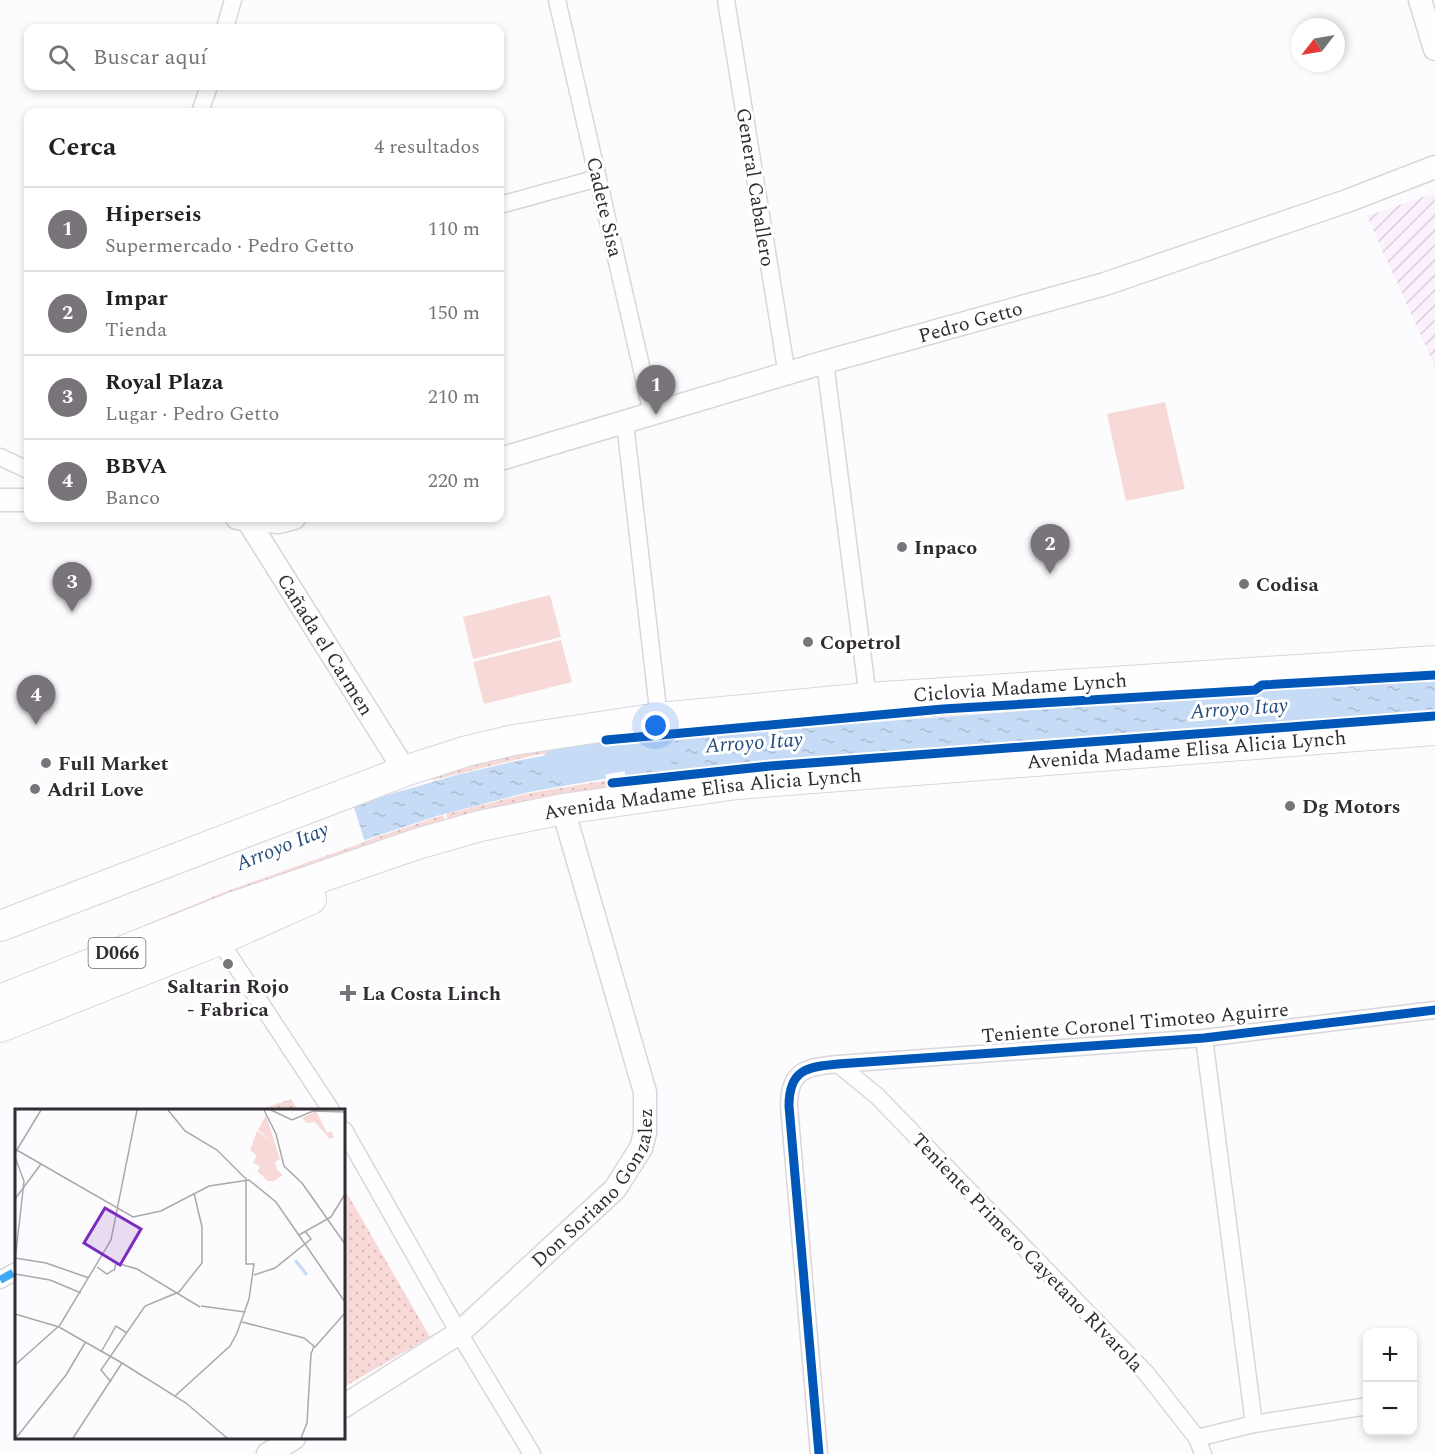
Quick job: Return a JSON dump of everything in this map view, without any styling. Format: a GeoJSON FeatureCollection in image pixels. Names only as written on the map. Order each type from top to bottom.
{"type":"FeatureCollection","features":[{"type":"Feature","properties":{"kind":"highway"},"geometry":{"type":"LineString","coordinates":[[0,926],[210,843],[405,771],[467,751],[514,740],[659,718],[868,698],[1435,661]]}},
{"type":"Feature","properties":{"kind":"highway","name":"Avenida Madame Elisa Alicia Lynch"},"geometry":{"type":"LineString","coordinates":[[0,1000],[234,907],[362,863],[480,826],[563,809],[737,784],[1435,730]]}},
{"type":"Feature","properties":{"kind":"highway"},"geometry":{"type":"LineString","coordinates":[[0,904],[229,817],[265,808],[337,797]]}},
{"type":"Feature","properties":{"kind":"highway"},"geometry":{"type":"LineString","coordinates":[[0,1027],[219,940],[331,889],[362,863]]}},
{"type":"Feature","properties":{"kind":"street"},"geometry":{"type":"LineString","coordinates":[[226,24],[233,0]]}},
{"type":"Feature","properties":{"kind":"street","name":"Cadete Sisa"},"geometry":{"type":"LineString","coordinates":[[557,0],[652,414]]}},
{"type":"Feature","properties":{"kind":"street","name":"General Caballero"},"geometry":{"type":"LineString","coordinates":[[726,0],[787,375]]}},
{"type":"Feature","properties":{"kind":"street"},"geometry":{"type":"LineString","coordinates":[[1420,0],[1435,49]]}},
{"type":"Feature","properties":{"kind":"street"},"geometry":{"type":"LineString","coordinates":[[202,108],[208,90]]}},
{"type":"Feature","properties":{"kind":"street","name":"Pedro Getto"},"geometry":{"type":"LineString","coordinates":[[504,458],[825,362],[1105,284],[1347,201],[1435,167]]}},
{"type":"Feature","properties":{"kind":"street"},"geometry":{"type":"LineString","coordinates":[[504,204],[598,178]]}},
{"type":"Feature","properties":{"kind":"street"},"geometry":{"type":"LineString","coordinates":[[825,362],[868,698]]}},
{"type":"Feature","properties":{"kind":"street"},"geometry":{"type":"LineString","coordinates":[[625,423],[659,718]]}},
{"type":"Feature","properties":{"kind":"street"},"geometry":{"type":"LineString","coordinates":[[0,457],[24,468]]}},
{"type":"Feature","properties":{"kind":"street"},"geometry":{"type":"LineString","coordinates":[[0,501],[24,500]]}},
{"type":"Feature","properties":{"kind":"street","name":"Cañada el Carmen"},"geometry":{"type":"LineString","coordinates":[[245,522],[405,771]]}},
{"type":"Feature","properties":{"kind":"street","name":"Don Soriano Gonzalez"},"geometry":{"type":"LineString","coordinates":[[345,1405],[459,1333],[615,1189],[633,1164],[645,1133],[645,1092],[563,809]]}},
{"type":"Feature","properties":{"kind":"street"},"geometry":{"type":"LineString","coordinates":[[219,940],[330,1109]]}},
{"type":"Feature","properties":{"kind":"street","name":"Teniente Coronel Timoteo Aguirre"},"geometry":{"type":"LineString","coordinates":[[819,1454],[789,1092],[793,1080],[801,1072],[815,1066],[838,1064],[1204,1038],[1435,1010]]}},
{"type":"Feature","properties":{"kind":"street"},"geometry":{"type":"LineString","coordinates":[[1204,1038],[1254,1424]]}},
{"type":"Feature","properties":{"kind":"street","name":"Teniente Primero Cayetano RIvarola"},"geometry":{"type":"LineString","coordinates":[[838,1064],[877,1096],[1146,1373],[1200,1446]]}},
{"type":"Feature","properties":{"kind":"street"},"geometry":{"type":"LineString","coordinates":[[345,1132],[459,1333],[532,1454]]}},
{"type":"Feature","properties":{"kind":"street"},"geometry":{"type":"LineString","coordinates":[[0,1280],[15,1272]]}},
{"type":"Feature","properties":{"kind":"street"},"geometry":{"type":"LineString","coordinates":[[1200,1446],[1254,1424],[1363,1407]]}},
{"type":"Feature","properties":{"kind":"street"},"geometry":{"type":"LineString","coordinates":[[268,1454],[291,1439]]}},
{"type":"Feature","properties":{"kind":"shaded area"},"geometry":{"type":"Polygon","coordinates":[[[1435,193],[1435,367],[1367,216],[1435,193]]]}},
{"type":"Feature","properties":{"kind":"shaded area"},"geometry":{"type":"Polygon","coordinates":[[[1165,402],[1185,489],[1126,501],[1107,414],[1165,402]]]}},
{"type":"Feature","properties":{"kind":"shaded area"},"geometry":{"type":"Polygon","coordinates":[[[550,595],[561,637],[473,659],[463,617],[550,595]]]}},
{"type":"Feature","properties":{"kind":"shaded area"},"geometry":{"type":"Polygon","coordinates":[[[561,640],[572,682],[484,704],[473,662],[561,640]]]}},
{"type":"Feature","properties":{"kind":"shaded area"},"geometry":{"type":"Polygon","coordinates":[[[1435,671],[1435,679],[1268,690],[1268,683],[1435,671]]]}},
{"type":"Feature","properties":{"kind":"shaded area"},"geometry":{"type":"Polygon","coordinates":[[[1258,679],[1259,692],[618,741],[617,734],[1258,679]]]}},
{"type":"Feature","properties":{"kind":"shaded area"},"geometry":{"type":"Polygon","coordinates":[[[1435,712],[1435,717],[1271,730],[1271,726],[1435,712]]]}},
{"type":"Feature","properties":{"kind":"shaded area"},"geometry":{"type":"Polygon","coordinates":[[[1237,728],[1238,734],[621,789],[620,778],[1237,728]]]}},
{"type":"Feature","properties":{"kind":"shaded area"},"geometry":{"type":"Polygon","coordinates":[[[602,736],[603,744],[531,756],[433,780],[430,773],[602,736]]]}},
{"type":"Feature","properties":{"kind":"shaded area"},"geometry":{"type":"Polygon","coordinates":[[[609,780],[610,790],[450,825],[446,814],[530,793],[609,780]]]}},
{"type":"Feature","properties":{"kind":"shaded area"},"geometry":{"type":"Polygon","coordinates":[[[443,815],[448,825],[0,984],[269,873],[443,815]]]}},
{"type":"Feature","properties":{"kind":"shaded area"},"geometry":{"type":"Polygon","coordinates":[[[291,1099],[297,1109],[262,1109],[291,1099]]]}},
{"type":"Feature","properties":{"kind":"shaded area"},"geometry":{"type":"Polygon","coordinates":[[[345,1190],[430,1337],[345,1386],[345,1190]]]}},
{"type":"Feature","properties":{"kind":"water"},"geometry":{"type":"Polygon","coordinates":[[[1435,680],[1435,711],[1269,724],[1267,700],[1260,700],[1262,725],[1084,737],[619,777],[614,751],[605,753],[609,778],[529,792],[437,816],[271,871],[143,884],[384,796],[453,776],[521,760],[603,745],[604,752],[613,751],[612,743],[622,741],[1259,693],[1260,699],[1267,699],[1267,692],[1435,680]]]}},
{"type":"Feature","properties":{"kind":"pier"},"geometry":{"type":"Polygon","coordinates":[[[1271,689],[1274,727],[1266,725],[1265,703],[1265,726],[1259,728],[1256,690],[1262,691],[1263,696],[1265,690],[1271,689]]]}},
{"type":"Feature","properties":{"kind":"pier"},"geometry":{"type":"Polygon","coordinates":[[[619,738],[626,779],[616,778],[611,755],[608,755],[611,779],[607,782],[600,742],[605,743],[607,749],[610,748],[610,741],[619,738]]]}},
{"type":"Feature","properties":{"kind":"pier"},"geometry":{"type":"Polygon","coordinates":[[[353,804],[365,842],[227,891],[0,985],[0,938],[353,804]]]}},
{"type":"Feature","properties":{"kind":"waterway","name":"Arroyo Itay"},"geometry":{"type":"LineString","coordinates":[[1213,710],[1316,702]]}},
{"type":"Feature","properties":{"kind":"waterway","name":"Arroyo Itay"},"geometry":{"type":"LineString","coordinates":[[559,764],[660,749]]}},
{"type":"Feature","properties":{"kind":"marked path"},"geometry":{"type":"LineString","coordinates":[[0,1280],[15,1272]]}},
{"type":"Feature","properties":{"kind":"cycle path","name":"Ciclovia Madame Lynch"},"geometry":{"type":"LineString","coordinates":[[606,740],[943,709],[1255,690],[1262,685],[1435,675]]}},
{"type":"Feature","properties":{"kind":"cycle path"},"geometry":{"type":"LineString","coordinates":[[612,783],[770,766],[1435,716]]}},
{"type":"Feature","properties":{"kind":"cycle path"},"geometry":{"type":"LineString","coordinates":[[819,1454],[789,1106],[792,1085],[802,1073],[808,1069],[838,1064],[1204,1038],[1435,1010]]}},
{"type":"Feature","properties":{"kind":"place","name":"Hiperseis"},"geometry":{"type":"Point","coordinates":[656,415]}},
{"type":"Feature","properties":{"kind":"place","name":"Inpaco"},"geometry":{"type":"Point","coordinates":[902,547]}},
{"type":"Feature","properties":{"kind":"place","name":"Impar"},"geometry":{"type":"Point","coordinates":[1050,574]}},
{"type":"Feature","properties":{"kind":"place","name":"Codisa"},"geometry":{"type":"Point","coordinates":[1244,584]}},
{"type":"Feature","properties":{"kind":"place","name":"Royal Plaza"},"geometry":{"type":"Point","coordinates":[72,612]}},
{"type":"Feature","properties":{"kind":"place","name":"Copetrol"},"geometry":{"type":"Point","coordinates":[808,642]}},
{"type":"Feature","properties":{"kind":"place","name":"BBVA"},"geometry":{"type":"Point","coordinates":[36,725]}},
{"type":"Feature","properties":{"kind":"place","name":"Full Market"},"geometry":{"type":"Point","coordinates":[46,763]}},
{"type":"Feature","properties":{"kind":"place","name":"Adril Love"},"geometry":{"type":"Point","coordinates":[35,789]}},
{"type":"Feature","properties":{"kind":"place","name":"Dg Motors"},"geometry":{"type":"Point","coordinates":[1290,806]}},
{"type":"Feature","properties":{"kind":"place","name":"Saltarin Rojo - Fabrica"},"geometry":{"type":"Point","coordinates":[228,964]}},
{"type":"Feature","properties":{"kind":"place","name":"La Costa Linch"},"geometry":{"type":"Point","coordinates":[348,993]}}]}
